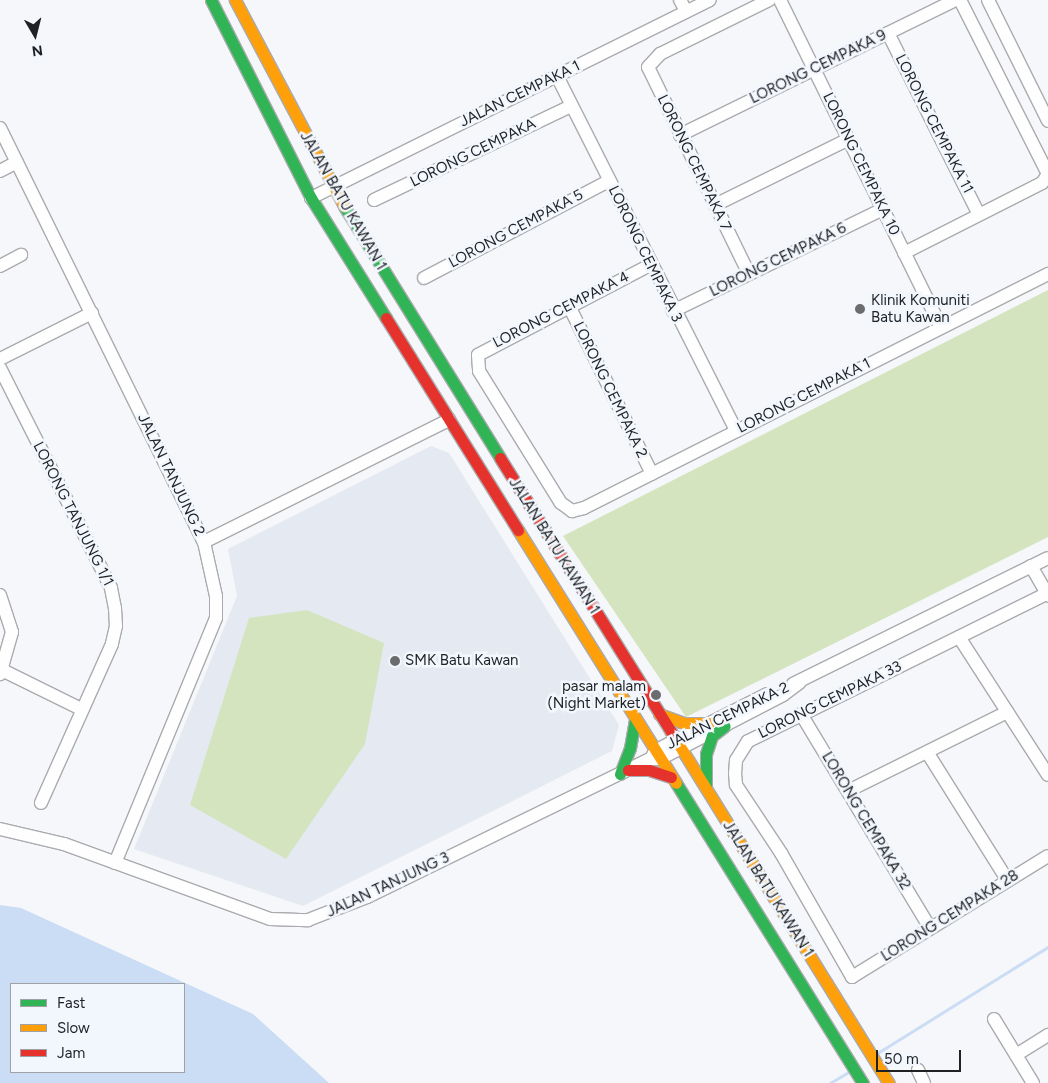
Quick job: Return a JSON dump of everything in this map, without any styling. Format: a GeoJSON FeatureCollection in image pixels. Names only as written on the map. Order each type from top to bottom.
{"type":"FeatureCollection","features":[{"type":"Feature","properties":{"kind":"street","name":"JALAN BATU KAWAN 1"},"geometry":{"type":"LineString","coordinates":[[211,0],[311,198],[635,720],[655,756],[671,777],[863,1083]]}},
{"type":"Feature","properties":{"kind":"street","name":"JALAN BATU KAWAN 1"},"geometry":{"type":"LineString","coordinates":[[235,0],[331,186],[887,1081]]}},
{"type":"Feature","properties":{"kind":"street","name":"JALAN CEMPAKA 1"},"geometry":{"type":"LineString","coordinates":[[311,198],[331,186],[557,76],[683,6],[709,0]]}},
{"type":"Feature","properties":{"kind":"street","name":"LORONG CEMPAKA 7"},"geometry":{"type":"LineString","coordinates":[[749,274],[649,72],[650,62],[660,54],[769,0]]}},
{"type":"Feature","properties":{"kind":"street","name":"LORONG CEMPAKA 10"},"geometry":{"type":"LineString","coordinates":[[780,0],[941,327]]}},
{"type":"Feature","properties":{"kind":"street","name":"LORONG CEMPAKA 9"},"geometry":{"type":"LineString","coordinates":[[680,135],[958,0]]}},
{"type":"Feature","properties":{"kind":"street"},"geometry":{"type":"LineString","coordinates":[[904,253],[1042,183],[1046,179],[1047,168],[958,0]]}},
{"type":"Feature","properties":{"kind":"street"},"geometry":{"type":"LineString","coordinates":[[988,0],[1048,121]]}},
{"type":"Feature","properties":{"kind":"street","name":"LORONG CEMPAKA 11"},"geometry":{"type":"LineString","coordinates":[[888,33],[979,215]]}},
{"type":"Feature","properties":{"kind":"street","name":"LORONG CEMPAKA 3"},"geometry":{"type":"LineString","coordinates":[[557,76],[673,311],[736,431]]}},
{"type":"Feature","properties":{"kind":"street","name":"LORONG CEMPAKA"},"geometry":{"type":"LineString","coordinates":[[374,200],[572,106]]}},
{"type":"Feature","properties":{"kind":"street","name":"JALAN TANJUNG 2"},"geometry":{"type":"LineString","coordinates":[[0,128],[204,542],[216,596],[216,618],[115,863]]}},
{"type":"Feature","properties":{"kind":"street"},"geometry":{"type":"LineString","coordinates":[[714,205],[849,139]]}},
{"type":"Feature","properties":{"kind":"street"},"geometry":{"type":"LineString","coordinates":[[0,171],[17,162]]}},
{"type":"Feature","properties":{"kind":"street","name":"LORONG CEMPAKA 5"},"geometry":{"type":"LineString","coordinates":[[424,278],[609,181]]}},
{"type":"Feature","properties":{"kind":"street","name":"LORONG CEMPAKA 6"},"geometry":{"type":"LineString","coordinates":[[673,311],[883,209]]}},
{"type":"Feature","properties":{"kind":"street"},"geometry":{"type":"LineString","coordinates":[[0,266],[21,255]]}},
{"type":"Feature","properties":{"kind":"street","name":"LORONG CEMPAKA 4"},"geometry":{"type":"LineString","coordinates":[[477,360],[481,351],[650,265]]}},
{"type":"Feature","properties":{"kind":"street","name":"LORONG CEMPAKA 1"},"geometry":{"type":"LineString","coordinates":[[561,503],[572,511],[578,511],[1048,274]]}},
{"type":"Feature","properties":{"kind":"street","name":"LORONG CEMPAKA 2"},"geometry":{"type":"LineString","coordinates":[[569,306],[652,474]]}},
{"type":"Feature","properties":{"kind":"street"},"geometry":{"type":"LineString","coordinates":[[0,359],[92,313]]}},
{"type":"Feature","properties":{"kind":"street","name":"JALAN BATU KAWAN 1"},"geometry":{"type":"LineString","coordinates":[[477,360],[479,371],[561,503]]}},
{"type":"Feature","properties":{"kind":"street","name":"LORONG TANJUNG 1/1"},"geometry":{"type":"LineString","coordinates":[[0,368],[111,588],[116,626],[112,644],[81,709],[41,802]]}},
{"type":"Feature","properties":{"kind":"street"},"geometry":{"type":"LineString","coordinates":[[204,542],[448,420]]}},
{"type":"Feature","properties":{"kind":"street","name":"JALAN CEMPAKA 2"},"geometry":{"type":"LineString","coordinates":[[678,744],[725,726],[782,695],[800,682],[1048,558]]}},
{"type":"Feature","properties":{"kind":"street"},"geometry":{"type":"LineString","coordinates":[[1031,566],[1048,594]]}},
{"type":"Feature","properties":{"kind":"street","name":"LORONG CEMPAKA 33"},"geometry":{"type":"LineString","coordinates":[[852,976],[781,853],[736,785],[736,760],[748,741],[1048,594]]}},
{"type":"Feature","properties":{"kind":"street"},"geometry":{"type":"LineString","coordinates":[[0,595],[12,632],[1,672],[81,709]]}},
{"type":"Feature","properties":{"kind":"street"},"geometry":{"type":"LineString","coordinates":[[959,637],[1048,775]]}},
{"type":"Feature","properties":{"kind":"street","name":"JALAN CEMPAKA 2"},"geometry":{"type":"LineString","coordinates":[[655,756],[678,744],[709,723],[778,688],[800,682]]}},
{"type":"Feature","properties":{"kind":"street"},"geometry":{"type":"LineString","coordinates":[[848,791],[1007,712]]}},
{"type":"Feature","properties":{"kind":"street"},"geometry":{"type":"LineString","coordinates":[[659,714],[684,723],[709,723]]}},
{"type":"Feature","properties":{"kind":"street","name":"LORONG CEMPAKA 32"},"geometry":{"type":"LineString","coordinates":[[801,714],[930,928]]}},
{"type":"Feature","properties":{"kind":"street"},"geometry":{"type":"LineString","coordinates":[[635,720],[624,772],[649,770],[671,777]]}},
{"type":"Feature","properties":{"kind":"street"},"geometry":{"type":"LineString","coordinates":[[707,790],[706,754],[712,736],[725,726]]}},
{"type":"Feature","properties":{"kind":"street"},"geometry":{"type":"LineString","coordinates":[[927,752],[1008,880]]}},
{"type":"Feature","properties":{"kind":"street","name":"JALAN TANJUNG 3"},"geometry":{"type":"LineString","coordinates":[[0,829],[64,844],[270,919],[308,920],[328,915],[367,897],[655,756]]}},
{"type":"Feature","properties":{"kind":"street","name":"LORONG CEMPAKA 28"},"geometry":{"type":"LineString","coordinates":[[852,976],[1048,856]]}},
{"type":"Feature","properties":{"kind":"street"},"geometry":{"type":"LineString","coordinates":[[994,1019],[1034,1083]]}},
{"type":"Feature","properties":{"kind":"street"},"geometry":{"type":"LineString","coordinates":[[1016,1055],[1048,1035]]}},
{"type":"Feature","properties":{"kind":"street"},"geometry":{"type":"LineString","coordinates":[[918,1070],[924,1083]]}},
{"type":"Feature","properties":{"kind":"shaded area","name":"SMK Batu Kawan"},"geometry":{"type":"Polygon","coordinates":[[[431,446],[449,453],[619,725],[612,751],[303,906],[134,849],[237,596],[228,549],[431,446]]]}},
{"type":"Feature","properties":{"kind":"green space"},"geometry":{"type":"Polygon","coordinates":[[[1048,290],[1048,537],[686,717],[563,536],[1048,290]]]}},
{"type":"Feature","properties":{"kind":"green space"},"geometry":{"type":"Polygon","coordinates":[[[307,610],[384,643],[365,744],[286,859],[190,805],[249,618],[307,610]]]}},
{"type":"Feature","properties":{"kind":"water"},"geometry":{"type":"Polygon","coordinates":[[[0,905],[21,908],[253,1014],[329,1083],[0,1083],[0,905]]]}},
{"type":"Feature","properties":{"kind":"waterway"},"geometry":{"type":"LineString","coordinates":[[879,1052],[1048,947]]}},
{"type":"Feature","properties":{"kind":"waterway"},"geometry":{"type":"LineString","coordinates":[[830,1083],[848,1072]]}},
{"type":"Feature","properties":{"kind":"traffic: fast"},"geometry":{"type":"LineString","coordinates":[[211,0],[311,198],[386,318]]}},
{"type":"Feature","properties":{"kind":"traffic: fast"},"geometry":{"type":"LineString","coordinates":[[344,206],[500,458]]}},
{"type":"Feature","properties":{"kind":"traffic: fast"},"geometry":{"type":"LineString","coordinates":[[620,774],[630,748],[635,720]]}},
{"type":"Feature","properties":{"kind":"traffic: fast"},"geometry":{"type":"LineString","coordinates":[[706,787],[706,754],[712,736],[725,726]]}},
{"type":"Feature","properties":{"kind":"traffic: fast"},"geometry":{"type":"LineString","coordinates":[[676,783],[863,1083]]}},
{"type":"Feature","properties":{"kind":"traffic: slow"},"geometry":{"type":"LineString","coordinates":[[235,0],[344,206]]}},
{"type":"Feature","properties":{"kind":"traffic: slow"},"geometry":{"type":"LineString","coordinates":[[518,530],[676,783]]}},
{"type":"Feature","properties":{"kind":"traffic: slow"},"geometry":{"type":"LineString","coordinates":[[659,714],[684,723],[709,723]]}},
{"type":"Feature","properties":{"kind":"traffic: slow"},"geometry":{"type":"LineString","coordinates":[[671,732],[889,1083]]}},
{"type":"Feature","properties":{"kind":"traffic: jam"},"geometry":{"type":"LineString","coordinates":[[386,318],[518,530]]}},
{"type":"Feature","properties":{"kind":"traffic: jam"},"geometry":{"type":"LineString","coordinates":[[500,458],[671,732]]}},
{"type":"Feature","properties":{"kind":"traffic: jam"},"geometry":{"type":"LineString","coordinates":[[628,770],[649,770],[671,777]]}},
{"type":"Feature","properties":{"kind":"place","name":"Klinik Komuniti Batu Kawan"},"geometry":{"type":"Point","coordinates":[860,309]}},
{"type":"Feature","properties":{"kind":"place","name":"SMK Batu Kawan"},"geometry":{"type":"Point","coordinates":[395,661]}},
{"type":"Feature","properties":{"kind":"place","name":"pasar malam (Night Market)"},"geometry":{"type":"Point","coordinates":[656,695]}}]}
